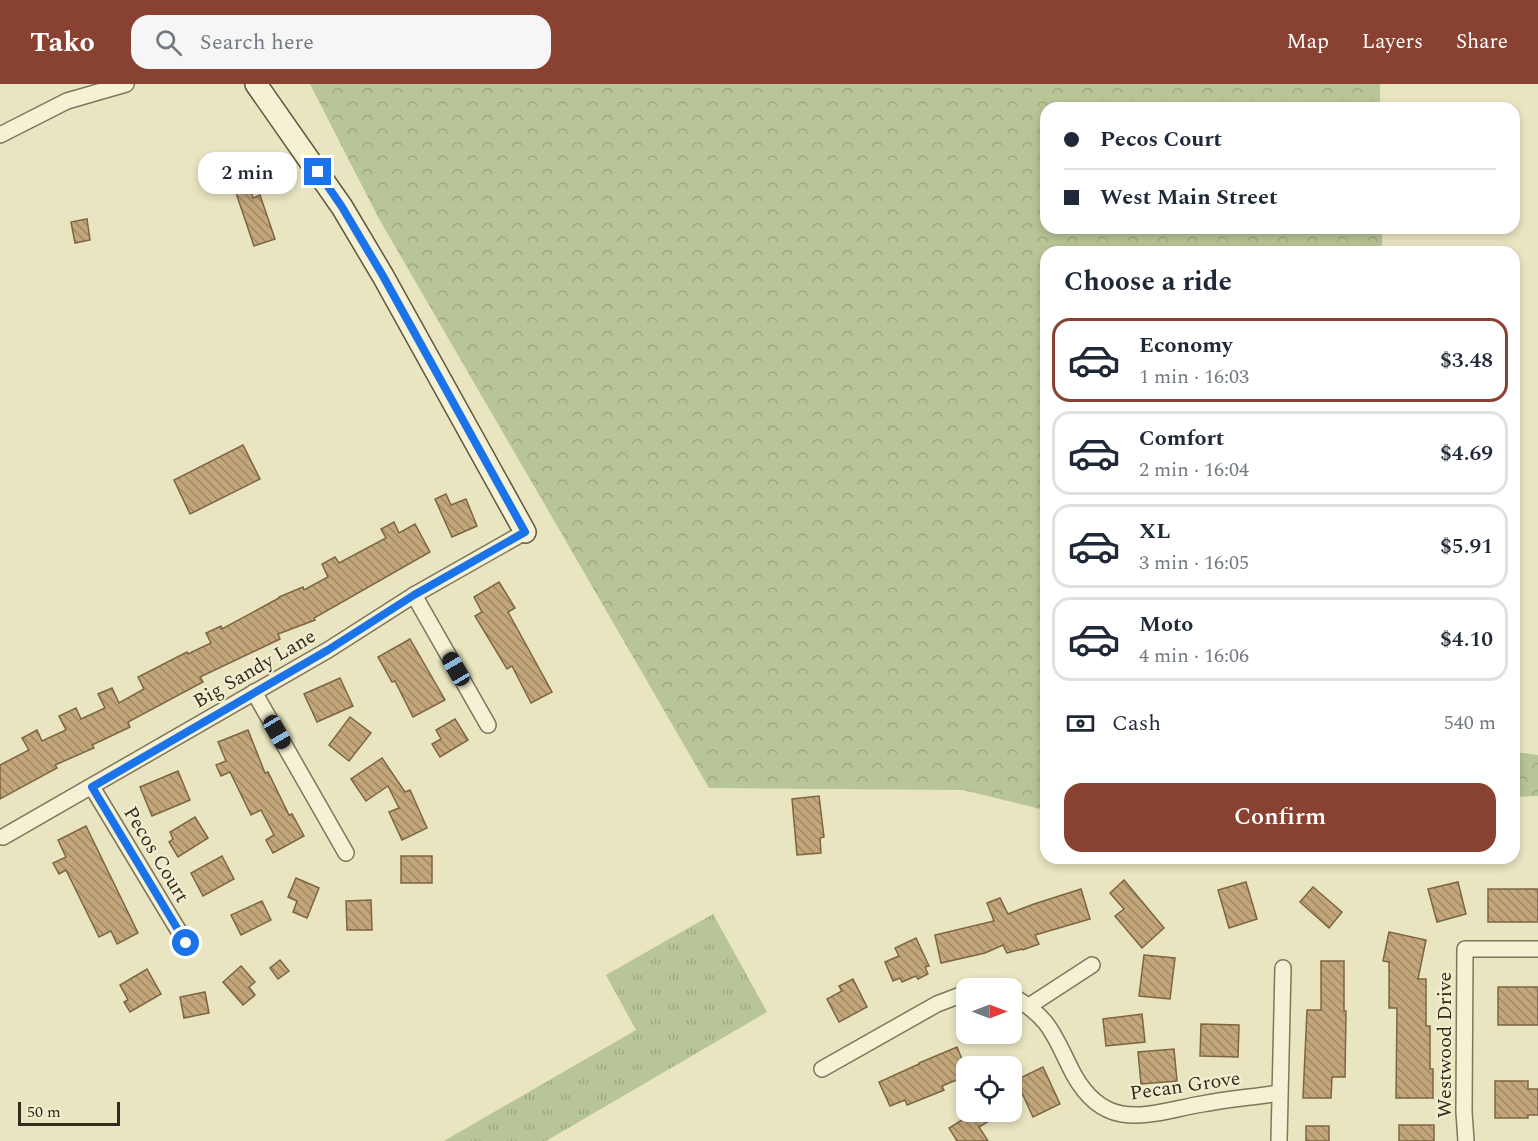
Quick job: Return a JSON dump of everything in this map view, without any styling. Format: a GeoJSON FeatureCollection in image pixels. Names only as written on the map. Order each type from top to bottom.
{"type":"FeatureCollection","features":[{"type":"Feature","properties":{"kind":"street"},"geometry":{"type":"LineString","coordinates":[[0,135],[67,101],[126,84]]}},
{"type":"Feature","properties":{"kind":"street"},"geometry":{"type":"LineString","coordinates":[[256,84],[342,207],[525,532]]}},
{"type":"Feature","properties":{"kind":"street","name":"Big Sandy Lane"},"geometry":{"type":"LineString","coordinates":[[3,837],[328,650],[414,595],[525,532]]}},
{"type":"Feature","properties":{"kind":"street"},"geometry":{"type":"LineString","coordinates":[[414,595],[488,725]]}},
{"type":"Feature","properties":{"kind":"street"},"geometry":{"type":"LineString","coordinates":[[254,692],[346,853]]}},
{"type":"Feature","properties":{"kind":"street","name":"Pecos Court"},"geometry":{"type":"LineString","coordinates":[[92,787],[186,943]]}},
{"type":"Feature","properties":{"kind":"street","name":"Westwood Drive"},"geometry":{"type":"LineString","coordinates":[[1466,1141],[1464,1112],[1465,949],[1538,949]]}},
{"type":"Feature","properties":{"kind":"street"},"geometry":{"type":"LineString","coordinates":[[1029,1006],[1092,965]]}},
{"type":"Feature","properties":{"kind":"street"},"geometry":{"type":"LineString","coordinates":[[1279,1141],[1283,968]]}},
{"type":"Feature","properties":{"kind":"street"},"geometry":{"type":"LineString","coordinates":[[822,1069],[937,1004],[956,997]]}},
{"type":"Feature","properties":{"kind":"street","name":"Pecan Grove"},"geometry":{"type":"LineString","coordinates":[[1022,1002],[1051,1029],[1075,1077],[1090,1098],[1107,1109],[1127,1116],[1146,1116],[1203,1104],[1279,1093]]}},
{"type":"Feature","properties":{"kind":"green space"},"geometry":{"type":"Polygon","coordinates":[[[310,84],[1380,84],[1380,102],[1040,102],[1040,234],[1382,234],[1382,246],[1040,246],[1040,809],[963,790],[709,788],[378,217],[310,84]]]}},
{"type":"Feature","properties":{"kind":"green space"},"geometry":{"type":"Polygon","coordinates":[[[1520,753],[1538,755],[1538,796],[1520,797],[1520,753]]]}},
{"type":"Feature","properties":{"kind":"green space"},"geometry":{"type":"Polygon","coordinates":[[[713,914],[767,1012],[546,1141],[444,1141],[636,1030],[606,975],[713,914]]]}},
{"type":"Feature","properties":{"kind":"building"},"geometry":{"type":"Polygon","coordinates":[[[248,182],[253,198],[260,195],[275,239],[254,246],[234,187],[248,182]]]}},
{"type":"Feature","properties":{"kind":"building"},"geometry":{"type":"Polygon","coordinates":[[[87,219],[90,240],[75,243],[71,222],[87,219]]]}},
{"type":"Feature","properties":{"kind":"building"},"geometry":{"type":"Polygon","coordinates":[[[243,445],[260,479],[190,514],[174,480],[243,445]]]}},
{"type":"Feature","properties":{"kind":"building"},"geometry":{"type":"Polygon","coordinates":[[[446,494],[451,505],[466,499],[477,526],[452,537],[435,499],[446,494]]]}},
{"type":"Feature","properties":{"kind":"building"},"geometry":{"type":"Polygon","coordinates":[[[394,522],[399,533],[415,524],[430,552],[314,618],[315,620],[278,634],[280,639],[200,677],[203,682],[128,722],[130,727],[92,745],[94,748],[55,765],[57,768],[0,799],[0,765],[29,750],[22,738],[37,730],[42,741],[66,730],[59,716],[76,708],[81,719],[105,708],[98,694],[112,688],[119,703],[144,689],[138,677],[187,652],[188,654],[211,643],[206,633],[221,626],[222,629],[279,597],[303,587],[304,590],[328,577],[322,564],[335,557],[339,563],[386,538],[381,529],[394,522]]]}},
{"type":"Feature","properties":{"kind":"building"},"geometry":{"type":"Polygon","coordinates":[[[499,582],[515,608],[508,612],[552,692],[531,703],[512,666],[507,669],[475,616],[482,612],[474,597],[499,582]]]}},
{"type":"Feature","properties":{"kind":"building"},"geometry":{"type":"Polygon","coordinates":[[[410,639],[445,700],[413,717],[395,681],[392,682],[378,657],[410,639]]]}},
{"type":"Feature","properties":{"kind":"building"},"geometry":{"type":"Polygon","coordinates":[[[340,678],[353,706],[317,722],[304,694],[340,678]]]}},
{"type":"Feature","properties":{"kind":"building"},"geometry":{"type":"Polygon","coordinates":[[[350,717],[371,733],[349,761],[329,745],[350,717]]]}},
{"type":"Feature","properties":{"kind":"building"},"geometry":{"type":"Polygon","coordinates":[[[455,719],[468,740],[440,757],[432,744],[441,739],[436,730],[455,719]]]}},
{"type":"Feature","properties":{"kind":"building"},"geometry":{"type":"Polygon","coordinates":[[[248,730],[265,773],[268,772],[289,815],[292,814],[304,836],[273,853],[266,840],[274,835],[261,810],[251,815],[230,772],[221,776],[216,765],[226,761],[218,742],[248,730]]]}},
{"type":"Feature","properties":{"kind":"building"},"geometry":{"type":"Polygon","coordinates":[[[382,758],[405,792],[410,790],[427,828],[402,840],[389,812],[399,808],[388,786],[366,801],[351,779],[382,758]]]}},
{"type":"Feature","properties":{"kind":"building"},"geometry":{"type":"Polygon","coordinates":[[[178,771],[190,800],[152,816],[140,787],[178,771]]]}},
{"type":"Feature","properties":{"kind":"building"},"geometry":{"type":"Polygon","coordinates":[[[819,796],[824,837],[820,838],[821,853],[797,855],[792,799],[819,796]]]}},
{"type":"Feature","properties":{"kind":"building"},"geometry":{"type":"Polygon","coordinates":[[[195,817],[208,838],[178,857],[169,842],[173,839],[170,832],[195,817]]]}},
{"type":"Feature","properties":{"kind":"building"},"geometry":{"type":"Polygon","coordinates":[[[86,826],[138,933],[117,944],[111,931],[99,937],[66,870],[59,874],[53,863],[66,857],[58,840],[86,826]]]}},
{"type":"Feature","properties":{"kind":"building"},"geometry":{"type":"Polygon","coordinates":[[[222,856],[234,879],[203,896],[191,873],[222,856]]]}},
{"type":"Feature","properties":{"kind":"building"},"geometry":{"type":"Polygon","coordinates":[[[401,856],[432,856],[432,883],[401,883],[401,856]]]}},
{"type":"Feature","properties":{"kind":"building"},"geometry":{"type":"Polygon","coordinates":[[[296,878],[319,888],[307,918],[293,912],[297,901],[288,897],[296,878]]]}},
{"type":"Feature","properties":{"kind":"building"},"geometry":{"type":"Polygon","coordinates":[[[1124,880],[1164,928],[1142,948],[1115,916],[1124,909],[1110,893],[1124,880]]]}},
{"type":"Feature","properties":{"kind":"building"},"geometry":{"type":"Polygon","coordinates":[[[1246,882],[1257,919],[1229,928],[1218,890],[1246,882]]]}},
{"type":"Feature","properties":{"kind":"building"},"geometry":{"type":"Polygon","coordinates":[[[1458,882],[1466,914],[1437,922],[1428,889],[1458,882]]]}},
{"type":"Feature","properties":{"kind":"building"},"geometry":{"type":"Polygon","coordinates":[[[1313,887],[1342,912],[1329,928],[1300,902],[1313,887]]]}},
{"type":"Feature","properties":{"kind":"building"},"geometry":{"type":"Polygon","coordinates":[[[1081,889],[1090,919],[1035,935],[1039,944],[1023,950],[1007,953],[1003,945],[985,953],[941,963],[935,935],[994,921],[987,903],[1000,898],[1008,914],[1081,889]]]}},
{"type":"Feature","properties":{"kind":"building"},"geometry":{"type":"Polygon","coordinates":[[[1488,889],[1538,889],[1538,922],[1488,922],[1488,889]]]}},
{"type":"Feature","properties":{"kind":"building"},"geometry":{"type":"Polygon","coordinates":[[[371,900],[372,930],[347,930],[346,901],[371,900]]]}},
{"type":"Feature","properties":{"kind":"building"},"geometry":{"type":"Polygon","coordinates":[[[262,901],[271,920],[241,935],[231,915],[262,901]]]}},
{"type":"Feature","properties":{"kind":"building"},"geometry":{"type":"Polygon","coordinates":[[[1389,932],[1426,940],[1418,979],[1426,979],[1426,1026],[1430,1026],[1433,1098],[1396,1098],[1397,1008],[1389,1008],[1389,962],[1383,961],[1389,932]]]}},
{"type":"Feature","properties":{"kind":"building"},"geometry":{"type":"Polygon","coordinates":[[[916,938],[929,966],[925,967],[928,974],[918,979],[916,976],[902,982],[900,978],[893,981],[885,962],[899,956],[895,948],[916,938]]]}},
{"type":"Feature","properties":{"kind":"building"},"geometry":{"type":"Polygon","coordinates":[[[1144,955],[1175,958],[1170,999],[1139,996],[1144,955]]]}},
{"type":"Feature","properties":{"kind":"building"},"geometry":{"type":"Polygon","coordinates":[[[280,960],[289,971],[278,979],[270,968],[280,960]]]}},
{"type":"Feature","properties":{"kind":"building"},"geometry":{"type":"Polygon","coordinates":[[[1321,961],[1344,961],[1345,1077],[1332,1077],[1331,1098],[1303,1098],[1307,1010],[1321,1010],[1321,961]]]}},
{"type":"Feature","properties":{"kind":"building"},"geometry":{"type":"Polygon","coordinates":[[[241,966],[255,982],[249,987],[255,995],[243,1005],[223,982],[241,966]]]}},
{"type":"Feature","properties":{"kind":"building"},"geometry":{"type":"Polygon","coordinates":[[[147,969],[161,994],[130,1012],[124,1002],[128,1000],[120,985],[147,969]]]}},
{"type":"Feature","properties":{"kind":"building"},"geometry":{"type":"Polygon","coordinates":[[[853,979],[867,1007],[839,1022],[827,999],[842,991],[839,986],[853,979]]]}},
{"type":"Feature","properties":{"kind":"building"},"geometry":{"type":"Polygon","coordinates":[[[1498,987],[1538,987],[1538,1025],[1498,1025],[1498,987]]]}},
{"type":"Feature","properties":{"kind":"building"},"geometry":{"type":"Polygon","coordinates":[[[205,992],[209,1013],[184,1018],[180,997],[205,992]]]}},
{"type":"Feature","properties":{"kind":"building"},"geometry":{"type":"Polygon","coordinates":[[[1142,1014],[1145,1042],[1106,1046],[1103,1019],[1142,1014]]]}},
{"type":"Feature","properties":{"kind":"building"},"geometry":{"type":"Polygon","coordinates":[[[1201,1024],[1239,1025],[1238,1057],[1200,1056],[1201,1024]]]}},
{"type":"Feature","properties":{"kind":"building"},"geometry":{"type":"Polygon","coordinates":[[[957,1047],[961,1056],[956,1056],[956,1080],[942,1086],[944,1090],[907,1105],[905,1100],[890,1106],[879,1082],[957,1047]]]}},
{"type":"Feature","properties":{"kind":"building"},"geometry":{"type":"Polygon","coordinates":[[[1174,1049],[1177,1081],[1141,1084],[1138,1052],[1174,1049]]]}},
{"type":"Feature","properties":{"kind":"building"},"geometry":{"type":"Polygon","coordinates":[[[1043,1067],[1060,1104],[1033,1117],[1022,1093],[1022,1077],[1043,1067]]]}},
{"type":"Feature","properties":{"kind":"building"},"geometry":{"type":"Polygon","coordinates":[[[1495,1081],[1528,1081],[1528,1089],[1538,1089],[1538,1115],[1528,1115],[1528,1118],[1495,1118],[1495,1081]]]}},
{"type":"Feature","properties":{"kind":"building"},"geometry":{"type":"Polygon","coordinates":[[[959,1122],[987,1122],[979,1127],[988,1141],[957,1141],[949,1128],[959,1122]]]}},
{"type":"Feature","properties":{"kind":"building"},"geometry":{"type":"Polygon","coordinates":[[[1399,1125],[1434,1125],[1434,1141],[1399,1141],[1399,1125]]]}},
{"type":"Feature","properties":{"kind":"building"},"geometry":{"type":"Polygon","coordinates":[[[1306,1126],[1329,1126],[1329,1141],[1306,1141],[1306,1126]]]}},
{"type":"Feature","properties":{"kind":"route"},"geometry":{"type":"LineString","coordinates":[[186,943],[92,787],[328,650],[414,595],[525,532],[383,276],[342,207],[318,172]]}}]}
